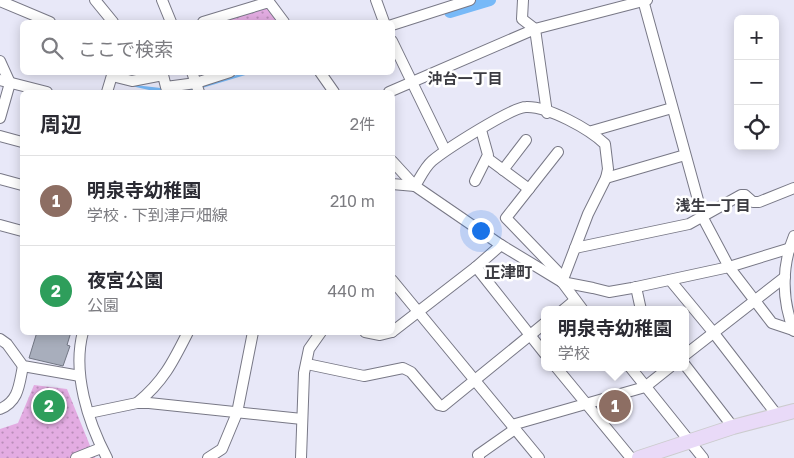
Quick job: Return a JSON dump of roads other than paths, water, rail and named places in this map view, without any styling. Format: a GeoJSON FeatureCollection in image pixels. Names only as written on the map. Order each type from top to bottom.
{"type":"FeatureCollection","features":[{"type":"Feature","properties":{"kind":"main road"},"geometry":{"type":"LineString","coordinates":[[639,458],[733,427],[794,411]]}},
{"type":"Feature","properties":{"kind":"main road"},"geometry":{"type":"LineString","coordinates":[[691,442],[794,420]]}},
{"type":"Feature","properties":{"kind":"street"},"geometry":{"type":"LineString","coordinates":[[95,0],[111,20]]}},
{"type":"Feature","properties":{"kind":"street"},"geometry":{"type":"LineString","coordinates":[[162,0],[170,20]]}},
{"type":"Feature","properties":{"kind":"street"},"geometry":{"type":"LineString","coordinates":[[376,0],[383,20]]}},
{"type":"Feature","properties":{"kind":"street"},"geometry":{"type":"LineString","coordinates":[[395,24],[470,0]]}},
{"type":"Feature","properties":{"kind":"street"},"geometry":{"type":"LineString","coordinates":[[523,0],[522,19],[535,29],[548,113]]}},
{"type":"Feature","properties":{"kind":"street"},"geometry":{"type":"LineString","coordinates":[[394,90],[535,29],[645,0],[672,108],[703,218],[729,267],[772,323],[794,331]]}},
{"type":"Feature","properties":{"kind":"street"},"geometry":{"type":"LineString","coordinates":[[0,1],[45,20]]}},
{"type":"Feature","properties":{"kind":"street"},"geometry":{"type":"LineString","coordinates":[[210,20],[272,1],[283,20]]}},
{"type":"Feature","properties":{"kind":"street"},"geometry":{"type":"LineString","coordinates":[[395,47],[445,150]]}},
{"type":"Feature","properties":{"kind":"street"},"geometry":{"type":"LineString","coordinates":[[0,61],[5,81],[0,118]]}},
{"type":"Feature","properties":{"kind":"street"},"geometry":{"type":"LineString","coordinates":[[108,90],[113,75]]}},
{"type":"Feature","properties":{"kind":"street"},"geometry":{"type":"LineString","coordinates":[[116,75],[132,81],[163,75],[166,87],[198,88],[224,75]]}},
{"type":"Feature","properties":{"kind":"street"},"geometry":{"type":"LineString","coordinates":[[193,75],[198,88]]}},
{"type":"Feature","properties":{"kind":"street"},"geometry":{"type":"LineString","coordinates":[[322,75],[333,90]]}},
{"type":"Feature","properties":{"kind":"street"},"geometry":{"type":"LineString","coordinates":[[5,81],[39,90]]}},
{"type":"Feature","properties":{"kind":"street"},"geometry":{"type":"LineString","coordinates":[[415,186],[430,162],[445,150],[524,107],[548,113],[592,131],[605,144],[608,169],[606,178],[588,214],[562,282]]}},
{"type":"Feature","properties":{"kind":"street"},"geometry":{"type":"LineString","coordinates":[[592,131],[672,108]]}},
{"type":"Feature","properties":{"kind":"street"},"geometry":{"type":"LineString","coordinates":[[475,181],[486,158],[485,140],[481,130]]}},
{"type":"Feature","properties":{"kind":"street"},"geometry":{"type":"LineString","coordinates":[[0,136],[20,141]]}},
{"type":"Feature","properties":{"kind":"street"},"geometry":{"type":"LineString","coordinates":[[503,170],[526,140]]}},
{"type":"Feature","properties":{"kind":"street"},"geometry":{"type":"LineString","coordinates":[[558,152],[506,218],[558,272],[562,282],[580,306]]}},
{"type":"Feature","properties":{"kind":"street"},"geometry":{"type":"LineString","coordinates":[[606,178],[685,155]]}},
{"type":"Feature","properties":{"kind":"street"},"geometry":{"type":"LineString","coordinates":[[486,158],[529,189]]}},
{"type":"Feature","properties":{"kind":"street"},"geometry":{"type":"LineString","coordinates":[[395,164],[415,186],[501,245],[562,282],[609,292],[729,267],[792,248]]}},
{"type":"Feature","properties":{"kind":"street"},"geometry":{"type":"LineString","coordinates":[[0,179],[20,185]]}},
{"type":"Feature","properties":{"kind":"street"},"geometry":{"type":"LineString","coordinates":[[395,184],[415,186]]}},
{"type":"Feature","properties":{"kind":"street"},"geometry":{"type":"LineString","coordinates":[[575,248],[689,224],[703,218],[740,195],[746,195],[753,202],[759,202],[794,188]]}},
{"type":"Feature","properties":{"kind":"street"},"geometry":{"type":"LineString","coordinates":[[0,225],[20,230]]}},
{"type":"Feature","properties":{"kind":"street"},"geometry":{"type":"LineString","coordinates":[[794,236],[785,278],[784,297],[794,331]]}},
{"type":"Feature","properties":{"kind":"street"},"geometry":{"type":"LineString","coordinates":[[395,330],[420,312],[501,245]]}},
{"type":"Feature","properties":{"kind":"street"},"geometry":{"type":"LineString","coordinates":[[476,267],[541,349]]}},
{"type":"Feature","properties":{"kind":"street"},"geometry":{"type":"LineString","coordinates":[[689,352],[785,278]]}},
{"type":"Feature","properties":{"kind":"street"},"geometry":{"type":"LineString","coordinates":[[785,278],[794,313]]}},
{"type":"Feature","properties":{"kind":"street"},"geometry":{"type":"LineString","coordinates":[[670,280],[777,415]]}},
{"type":"Feature","properties":{"kind":"street"},"geometry":{"type":"LineString","coordinates":[[395,283],[539,458]]}},
{"type":"Feature","properties":{"kind":"street"},"geometry":{"type":"LineString","coordinates":[[636,287],[639,306]]}},
{"type":"Feature","properties":{"kind":"street"},"geometry":{"type":"LineString","coordinates":[[568,306],[575,300]]}},
{"type":"Feature","properties":{"kind":"street"},"geometry":{"type":"LineString","coordinates":[[307,364],[364,376],[403,368],[412,372],[439,405],[443,406],[541,327]]}},
{"type":"Feature","properties":{"kind":"street"},"geometry":{"type":"LineString","coordinates":[[83,335],[80,376],[89,413],[106,458]]}},
{"type":"Feature","properties":{"kind":"street"},"geometry":{"type":"LineString","coordinates":[[137,403],[152,390],[168,371],[186,335]]}},
{"type":"Feature","properties":{"kind":"street"},"geometry":{"type":"LineString","coordinates":[[208,458],[222,449],[237,413],[252,335]]}},
{"type":"Feature","properties":{"kind":"street"},"geometry":{"type":"LineString","coordinates":[[301,458],[304,373],[309,349],[320,335]]}},
{"type":"Feature","properties":{"kind":"street"},"geometry":{"type":"LineString","coordinates":[[0,339],[7,344],[23,366],[80,376]]}},
{"type":"Feature","properties":{"kind":"street"},"geometry":{"type":"LineString","coordinates":[[0,410],[10,405],[18,394],[23,366]]}},
{"type":"Feature","properties":{"kind":"street"},"geometry":{"type":"LineString","coordinates":[[689,370],[733,427]]}},
{"type":"Feature","properties":{"kind":"street"},"geometry":{"type":"LineString","coordinates":[[559,371],[631,458]]}},
{"type":"Feature","properties":{"kind":"street"},"geometry":{"type":"LineString","coordinates":[[633,371],[703,458]]}},
{"type":"Feature","properties":{"kind":"street"},"geometry":{"type":"LineString","coordinates":[[479,458],[478,455],[513,427],[645,387],[665,371]]}},
{"type":"Feature","properties":{"kind":"street"},"geometry":{"type":"LineString","coordinates":[[89,413],[137,403],[302,419]]}},
{"type":"Feature","properties":{"kind":"street"},"geometry":{"type":"LineString","coordinates":[[76,458],[101,448]]}},
{"type":"Feature","properties":{"kind":"water"},"geometry":{"type":"Polygon","coordinates":[[[237,75],[245,75],[196,90],[149,90],[118,83],[169,89],[190,88],[237,75]]]}},
{"type":"Feature","properties":{"kind":"waterway"},"geometry":{"type":"LineString","coordinates":[[450,12],[490,0]]}},
{"type":"Feature","properties":{"kind":"place","name":"夜宮公園"},"geometry":{"type":"Point","coordinates":[49,406]}},
{"type":"Feature","properties":{"kind":"place","name":"明泉寺幼稚園"},"geometry":{"type":"Point","coordinates":[615,406]}},
{"type":"Feature","properties":{"kind":"district","name":"沖台一丁目"},"geometry":{"type":"Point","coordinates":[465,79]}},
{"type":"Feature","properties":{"kind":"district","name":"浅生一丁目"},"geometry":{"type":"Point","coordinates":[713,206]}},
{"type":"Feature","properties":{"kind":"district","name":"正津町"},"geometry":{"type":"Point","coordinates":[508,272]}}]}
